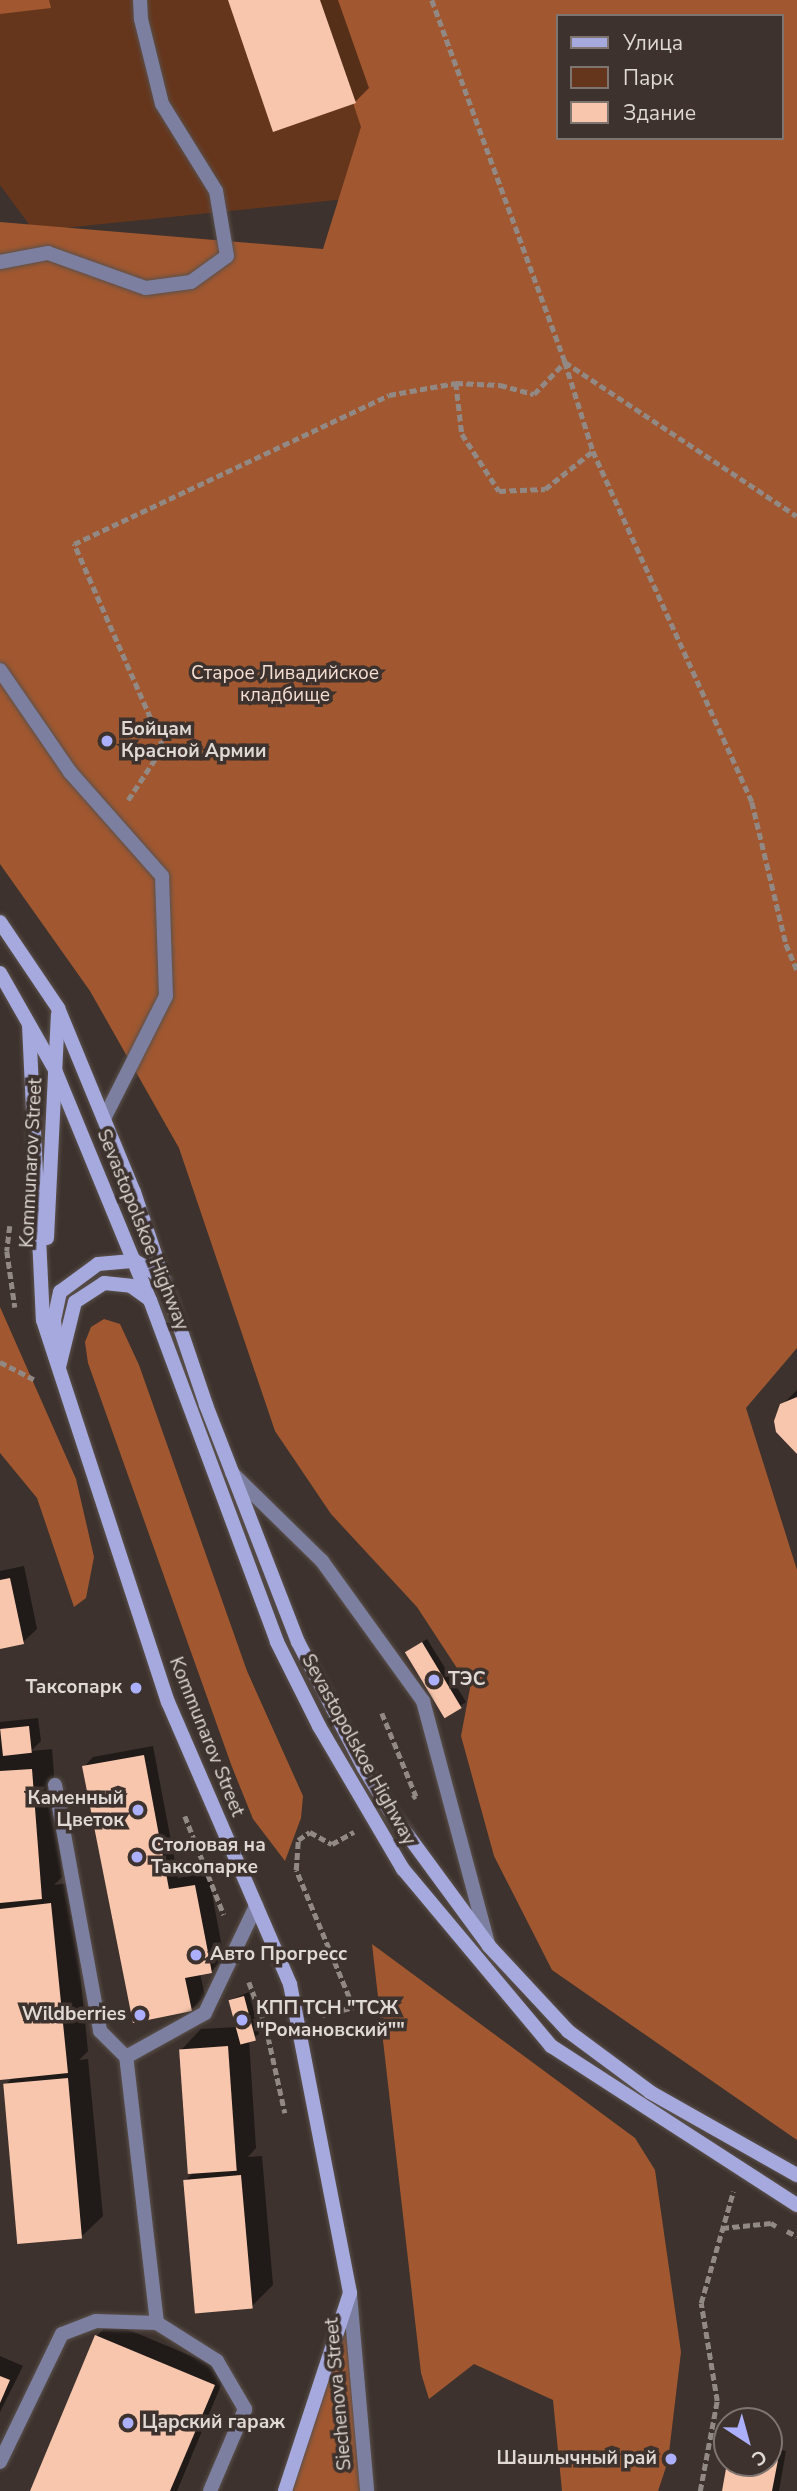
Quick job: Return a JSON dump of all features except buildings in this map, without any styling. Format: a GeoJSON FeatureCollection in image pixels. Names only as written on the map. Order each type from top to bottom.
{"type":"FeatureCollection","features":[{"type":"Feature","properties":{"kind":"main road"},"geometry":{"type":"LineString","coordinates":[[0,922],[58,1009],[134,1192],[231,1471],[298,1642],[364,1768],[420,1853],[489,1946],[568,2031],[650,2092],[797,2175]]}},
{"type":"Feature","properties":{"kind":"main road","name":"Sevastopolskoe Highway"},"geometry":{"type":"LineString","coordinates":[[0,972],[55,1070],[135,1261],[277,1642],[318,1727],[403,1870],[551,2046],[797,2206]]}},
{"type":"Feature","properties":{"kind":"main road","name":"Kommunarov Street"},"geometry":{"type":"LineString","coordinates":[[43,1320],[58,1009]]}},
{"type":"Feature","properties":{"kind":"main road","name":"Kommunarov Street"},"geometry":{"type":"LineString","coordinates":[[29,1025],[43,1320],[168,1702],[290,1984],[350,2293],[285,2491]]}},
{"type":"Feature","properties":{"kind":"main road"},"geometry":{"type":"LineString","coordinates":[[59,1369],[54,1320],[60,1292],[98,1265],[135,1261],[155,1273],[168,1294]]}},
{"type":"Feature","properties":{"kind":"main road"},"geometry":{"type":"LineString","coordinates":[[59,1369],[75,1302],[104,1283],[131,1286],[150,1300]]}},
{"type":"Feature","properties":{"kind":"street"},"geometry":{"type":"LineString","coordinates":[[0,262],[48,253],[146,289],[191,282],[227,256],[216,191],[162,104],[141,19],[140,0]]}},
{"type":"Feature","properties":{"kind":"street"},"geometry":{"type":"LineString","coordinates":[[0,670],[70,772],[162,876],[166,996],[104,1119]]}},
{"type":"Feature","properties":{"kind":"street"},"geometry":{"type":"LineString","coordinates":[[231,1471],[322,1561],[423,1701],[489,1946]]}},
{"type":"Feature","properties":{"kind":"street"},"geometry":{"type":"LineString","coordinates":[[55,1786],[100,2031],[126,2057],[157,2323]]}},
{"type":"Feature","properties":{"kind":"street"},"geometry":{"type":"LineString","coordinates":[[126,2057],[205,2013],[256,1906]]}},
{"type":"Feature","properties":{"kind":"street","name":"Siechenova Street"},"geometry":{"type":"LineString","coordinates":[[350,2293],[367,2491]]}},
{"type":"Feature","properties":{"kind":"street"},"geometry":{"type":"LineString","coordinates":[[0,2462],[62,2334],[96,2322],[157,2323],[217,2361],[245,2409],[211,2491]]}},
{"type":"Feature","properties":{"kind":"path"},"geometry":{"type":"LineString","coordinates":[[432,0],[565,362],[593,452],[752,802],[786,944],[797,970]]}},
{"type":"Feature","properties":{"kind":"path"},"geometry":{"type":"LineString","coordinates":[[115,820],[163,747],[74,544],[389,395],[456,383],[500,385],[534,394],[565,362]]}},
{"type":"Feature","properties":{"kind":"path"},"geometry":{"type":"LineString","coordinates":[[565,362],[797,516]]}},
{"type":"Feature","properties":{"kind":"path"},"geometry":{"type":"LineString","coordinates":[[456,383],[462,434],[499,491],[545,489],[593,452]]}},
{"type":"Feature","properties":{"kind":"path"},"geometry":{"type":"LineString","coordinates":[[0,1362],[41,1383]]}},
{"type":"Feature","properties":{"kind":"path"},"geometry":{"type":"LineString","coordinates":[[296,1870],[298,1840],[310,1832],[332,1843]]}},
{"type":"Feature","properties":{"kind":"path"},"geometry":{"type":"LineString","coordinates":[[266,2027],[287,2122]]}},
{"type":"Feature","properties":{"kind":"path"},"geometry":{"type":"LineString","coordinates":[[700,2491],[717,2401],[701,2303],[741,2172]]}},
{"type":"Feature","properties":{"kind":"path"},"geometry":{"type":"LineString","coordinates":[[722,2228],[771,2223],[797,2236]]}},
{"type":"Feature","properties":{"kind":"green space"},"geometry":{"type":"Polygon","coordinates":[[[0,0],[797,0],[797,276],[754,157],[34,231],[0,185],[0,0]]]}},
{"type":"Feature","properties":{"kind":"green space"},"geometry":{"type":"Polygon","coordinates":[[[0,0],[49,0],[51,8],[0,14],[0,0]]]}},
{"type":"Feature","properties":{"kind":"green space","name":"Старое Ливадийское кладбище"},"geometry":{"type":"Polygon","coordinates":[[[319,0],[797,0],[797,1348],[746,1408],[797,1570],[797,2140],[552,1970],[494,1856],[461,1736],[470,1688],[417,1607],[331,1514],[275,1431],[179,1148],[90,991],[0,864],[0,222],[323,249],[361,127],[319,0]]]}},
{"type":"Feature","properties":{"kind":"green space"},"geometry":{"type":"Polygon","coordinates":[[[0,1307],[76,1479],[94,1557],[86,1598],[74,1607],[37,1498],[0,1453],[0,1307]]]}},
{"type":"Feature","properties":{"kind":"green space"},"geometry":{"type":"Polygon","coordinates":[[[104,1319],[120,1324],[139,1365],[247,1671],[303,1796],[301,1818],[285,1861],[253,1819],[232,1767],[88,1363],[85,1342],[91,1327],[104,1319]]]}},
{"type":"Feature","properties":{"kind":"green space"},"geometry":{"type":"Polygon","coordinates":[[[372,1944],[635,2138],[655,2170],[681,2352],[668,2461],[658,2491],[562,2491],[553,2400],[474,2364],[429,2399],[421,2373],[372,1944]]]}},
{"type":"Feature","properties":{"kind":"green space"},"geometry":{"type":"Polygon","coordinates":[[[350,2293],[367,2491],[285,2491],[350,2293]]]}},
{"type":"Feature","properties":{"kind":"place","name":"Бойцам Красной Армии"},"geometry":{"type":"Point","coordinates":[107,741]}},
{"type":"Feature","properties":{"kind":"place","name":"ТЭС"},"geometry":{"type":"Point","coordinates":[434,1680]}},
{"type":"Feature","properties":{"kind":"place","name":"Таксопарк"},"geometry":{"type":"Point","coordinates":[136,1688]}},
{"type":"Feature","properties":{"kind":"place","name":"Каменный Цветок"},"geometry":{"type":"Point","coordinates":[138,1810]}},
{"type":"Feature","properties":{"kind":"place","name":"Столовая на Таксопарке"},"geometry":{"type":"Point","coordinates":[137,1857]}},
{"type":"Feature","properties":{"kind":"place","name":"Авто Прогресс"},"geometry":{"type":"Point","coordinates":[196,1955]}},
{"type":"Feature","properties":{"kind":"place","name":"Wildberries"},"geometry":{"type":"Point","coordinates":[140,2015]}},
{"type":"Feature","properties":{"kind":"place","name":"КПП ТСН \"ТСЖ \"Романовский\"\""},"geometry":{"type":"Point","coordinates":[242,2020]}},
{"type":"Feature","properties":{"kind":"place","name":"Царский гараж"},"geometry":{"type":"Point","coordinates":[128,2423]}},
{"type":"Feature","properties":{"kind":"place","name":"Шашлычный рай"},"geometry":{"type":"Point","coordinates":[671,2459]}}]}
